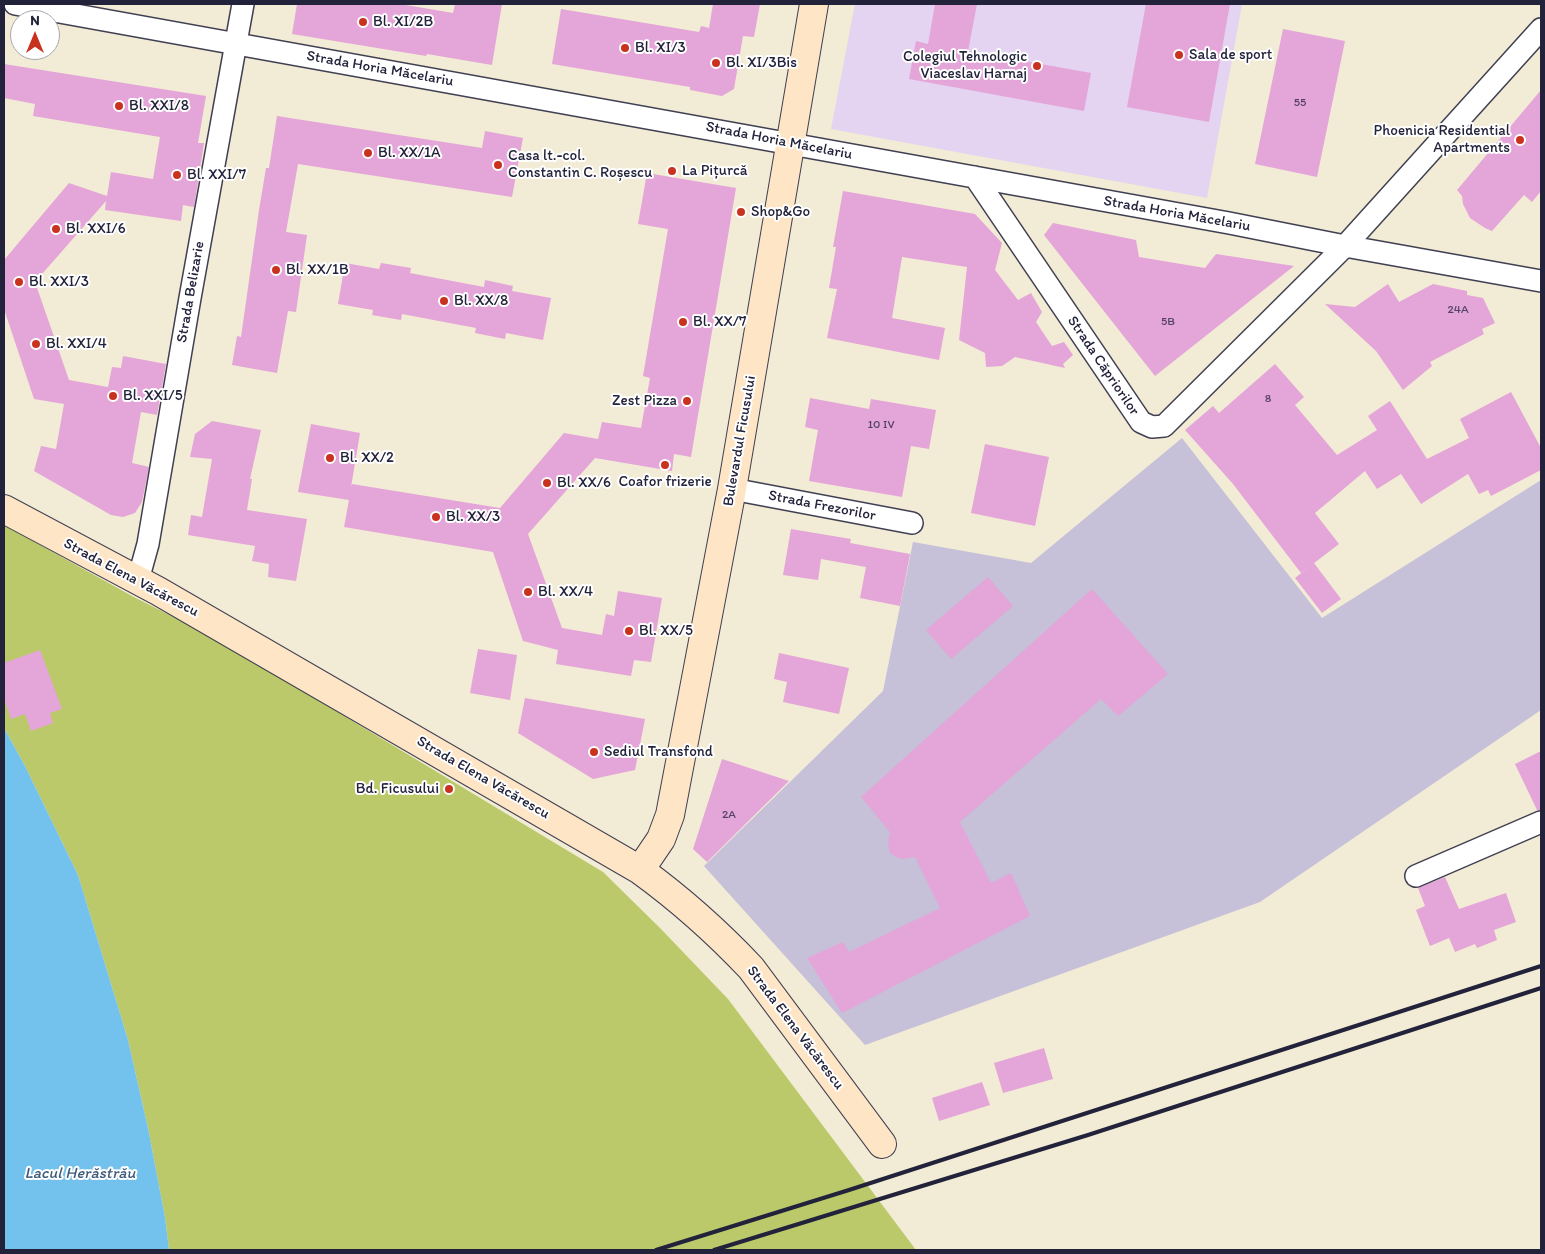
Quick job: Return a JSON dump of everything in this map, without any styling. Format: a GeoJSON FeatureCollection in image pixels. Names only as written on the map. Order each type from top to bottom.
{"type":"FeatureCollection","features":[{"type":"Feature","properties":{"kind":"street","name":"Strada Horia Măcelariu"},"geometry":{"type":"LineString","coordinates":[[15,4],[790,143],[1541,282]]}},
{"type":"Feature","properties":{"kind":"street","name":"Strada Belizarie"},"geometry":{"type":"LineString","coordinates":[[138,580],[148,544],[243,4]]}},
{"type":"Feature","properties":{"kind":"street","name":"Bulevardul Ficusului"},"geometry":{"type":"LineString","coordinates":[[640,870],[661,839],[670,815],[732,490],[814,4]]}},
{"type":"Feature","properties":{"kind":"street","name":"Strada Căpriorilor"},"geometry":{"type":"LineString","coordinates":[[975,177],[1141,422],[1152,428],[1164,426],[1345,246],[1541,29]]}},
{"type":"Feature","properties":{"kind":"street","name":"Strada Frezorilor"},"geometry":{"type":"LineString","coordinates":[[732,490],[912,523]]}},
{"type":"Feature","properties":{"kind":"street","name":"Strada Elena Văcărescu"},"geometry":{"type":"LineString","coordinates":[[4,509],[138,580],[640,870],[692,911],[751,968],[882,1144]]}},
{"type":"Feature","properties":{"kind":"street"},"geometry":{"type":"LineString","coordinates":[[1416,876],[1541,822]]}},
{"type":"Feature","properties":{"kind":"shaded area","name":"Colegiul Tehnologic Viaceslav Harnaj"},"geometry":{"type":"Polygon","coordinates":[[[855,4],[1242,4],[1207,198],[831,129],[855,4]]]}},
{"type":"Feature","properties":{"kind":"shaded area"},"geometry":{"type":"Polygon","coordinates":[[[1182,438],[1322,618],[1541,480],[1541,710],[1260,902],[865,1045],[704,866],[883,691],[913,542],[1031,563],[1182,438]]]}},
{"type":"Feature","properties":{"kind":"green space"},"geometry":{"type":"Polygon","coordinates":[[[4,525],[132,596],[213,637],[603,872],[728,999],[916,1250],[169,1250],[165,1217],[148,1128],[128,1040],[78,875],[25,766],[4,728],[4,525]]]}},
{"type":"Feature","properties":{"kind":"water","name":"Lacul Herăstrău"},"geometry":{"type":"Polygon","coordinates":[[[4,728],[25,766],[78,875],[128,1040],[148,1128],[165,1217],[169,1250],[4,1250],[4,728]]]}},
{"type":"Feature","properties":{"kind":"building","name":"Bl. XI/2B"},"geometry":{"type":"Polygon","coordinates":[[[297,4],[400,4],[453,13],[455,4],[502,4],[492,65],[292,34],[297,4]]]}},
{"type":"Feature","properties":{"kind":"building","name":"Bl. XI/3"},"geometry":{"type":"Polygon","coordinates":[[[713,4],[760,4],[754,37],[743,36],[734,89],[722,96],[690,90],[690,87],[552,64],[561,9],[699,32],[701,26],[709,28],[713,4]]]}},
{"type":"Feature","properties":{"kind":"building"},"geometry":{"type":"Polygon","coordinates":[[[935,4],[977,4],[968,51],[1091,73],[1084,111],[909,79],[916,41],[928,44],[935,4]]]}},
{"type":"Feature","properties":{"kind":"building","name":"Sala de sport"},"geometry":{"type":"Polygon","coordinates":[[[1146,4],[1230,4],[1209,122],[1127,107],[1146,4]]]}},
{"type":"Feature","properties":{"kind":"building"},"geometry":{"type":"Polygon","coordinates":[[[1283,29],[1345,41],[1317,177],[1255,164],[1283,29]]]}},
{"type":"Feature","properties":{"kind":"building"},"geometry":{"type":"Polygon","coordinates":[[[4,64],[206,96],[198,143],[204,143],[194,207],[183,205],[181,221],[105,210],[106,201],[35,282],[69,380],[108,387],[112,367],[121,368],[123,356],[166,364],[157,415],[141,412],[132,463],[149,467],[142,502],[135,513],[123,517],[111,515],[34,471],[41,446],[56,449],[64,404],[34,399],[4,309],[4,260],[69,183],[107,196],[111,172],[153,179],[160,137],[33,116],[35,104],[4,98],[4,64]]]}},
{"type":"Feature","properties":{"kind":"building","name":"Phoenicia Residential Apartments"},"geometry":{"type":"Polygon","coordinates":[[[1541,90],[1541,191],[1532,202],[1524,195],[1492,231],[1470,218],[1463,204],[1462,196],[1457,190],[1541,90]]]}},
{"type":"Feature","properties":{"kind":"building"},"geometry":{"type":"Polygon","coordinates":[[[277,116],[482,148],[485,131],[523,138],[512,197],[298,164],[286,232],[307,235],[296,312],[288,311],[277,373],[232,365],[237,336],[241,337],[259,210],[266,168],[269,168],[277,116]]]}},
{"type":"Feature","properties":{"kind":"building"},"geometry":{"type":"Polygon","coordinates":[[[647,173],[736,188],[691,457],[674,454],[672,471],[595,458],[528,534],[562,628],[602,635],[606,614],[614,616],[618,591],[662,598],[651,662],[634,660],[631,676],[556,664],[558,650],[523,641],[493,552],[344,527],[349,500],[298,492],[311,424],[360,433],[351,487],[352,484],[500,508],[564,433],[598,439],[602,422],[641,428],[650,378],[643,376],[668,229],[638,224],[647,173]]]}},
{"type":"Feature","properties":{"kind":"building"},"geometry":{"type":"Polygon","coordinates":[[[843,191],[975,214],[1002,243],[995,270],[1018,300],[1031,293],[1042,312],[1036,322],[1052,346],[1064,342],[1073,355],[1063,364],[1065,368],[1015,357],[1002,366],[986,367],[985,353],[959,340],[967,267],[902,257],[892,318],[945,328],[939,360],[827,338],[837,289],[829,288],[836,247],[833,247],[843,191]]]}},
{"type":"Feature","properties":{"kind":"building"},"geometry":{"type":"Polygon","coordinates":[[[1053,223],[1136,240],[1139,257],[1205,268],[1216,254],[1294,266],[1155,376],[1044,235],[1053,223]]]}},
{"type":"Feature","properties":{"kind":"building","name":"Bl. XX/8"},"geometry":{"type":"Polygon","coordinates":[[[345,263],[379,269],[381,263],[411,268],[410,273],[484,287],[485,280],[513,286],[512,291],[551,298],[543,340],[506,333],[505,339],[475,333],[476,328],[402,314],[401,320],[372,315],[373,310],[338,304],[345,263]]]}},
{"type":"Feature","properties":{"kind":"building"},"geometry":{"type":"Polygon","coordinates":[[[1388,284],[1399,302],[1433,284],[1467,291],[1467,295],[1483,298],[1495,323],[1482,329],[1484,334],[1430,362],[1432,366],[1403,390],[1376,351],[1325,304],[1355,307],[1388,284]]]}},
{"type":"Feature","properties":{"kind":"building"},"geometry":{"type":"Polygon","coordinates":[[[1275,364],[1304,397],[1295,405],[1337,455],[1377,430],[1368,416],[1390,401],[1427,459],[1469,438],[1460,419],[1511,392],[1541,448],[1541,470],[1491,496],[1488,490],[1479,494],[1468,474],[1421,504],[1401,474],[1377,489],[1365,471],[1315,513],[1339,544],[1301,573],[1233,484],[1185,430],[1213,406],[1219,413],[1275,364]]]}},
{"type":"Feature","properties":{"kind":"building"},"geometry":{"type":"Polygon","coordinates":[[[810,398],[869,409],[871,399],[936,410],[929,449],[911,446],[902,497],[809,481],[818,430],[805,427],[810,398]]]}},
{"type":"Feature","properties":{"kind":"building"},"geometry":{"type":"Polygon","coordinates":[[[212,421],[261,430],[250,479],[252,479],[247,510],[307,519],[296,581],[268,577],[269,564],[252,561],[255,546],[188,535],[191,515],[202,517],[212,459],[190,457],[195,434],[212,421]]]}},
{"type":"Feature","properties":{"kind":"building"},"geometry":{"type":"Polygon","coordinates":[[[985,444],[1049,457],[1035,526],[971,513],[985,444]]]}},
{"type":"Feature","properties":{"kind":"building"},"geometry":{"type":"Polygon","coordinates":[[[791,529],[851,539],[850,543],[910,554],[900,606],[860,598],[866,567],[821,559],[818,580],[783,575],[791,529]]]}},
{"type":"Feature","properties":{"kind":"building"},"geometry":{"type":"Polygon","coordinates":[[[1314,563],[1341,599],[1322,613],[1295,578],[1314,563]]]}},
{"type":"Feature","properties":{"kind":"building"},"geometry":{"type":"Polygon","coordinates":[[[988,577],[1013,606],[951,659],[926,630],[988,577]]]}},
{"type":"Feature","properties":{"kind":"building"},"geometry":{"type":"Polygon","coordinates":[[[1092,589],[1168,674],[1118,716],[1101,699],[960,822],[991,883],[1011,873],[1030,916],[842,1013],[807,958],[843,942],[849,952],[940,908],[915,857],[903,859],[890,853],[888,845],[890,832],[861,797],[1092,589]]]}},
{"type":"Feature","properties":{"kind":"building"},"geometry":{"type":"Polygon","coordinates":[[[478,649],[517,655],[510,700],[470,693],[478,649]]]}},
{"type":"Feature","properties":{"kind":"building"},"geometry":{"type":"Polygon","coordinates":[[[40,650],[62,709],[50,713],[53,723],[31,731],[25,714],[11,719],[4,698],[4,663],[40,650]]]}},
{"type":"Feature","properties":{"kind":"building"},"geometry":{"type":"Polygon","coordinates":[[[779,653],[849,668],[839,714],[783,702],[787,682],[774,679],[779,653]]]}},
{"type":"Feature","properties":{"kind":"building","name":"Sediul Transfond"},"geometry":{"type":"Polygon","coordinates":[[[525,698],[645,719],[635,770],[593,779],[518,733],[525,698]]]}},
{"type":"Feature","properties":{"kind":"building"},"geometry":{"type":"Polygon","coordinates":[[[1541,751],[1541,810],[1537,810],[1515,764],[1541,751]]]}},
{"type":"Feature","properties":{"kind":"building"},"geometry":{"type":"Polygon","coordinates":[[[722,759],[789,781],[707,862],[693,849],[722,759]]]}},
{"type":"Feature","properties":{"kind":"building"},"geometry":{"type":"Polygon","coordinates":[[[1445,877],[1459,909],[1506,893],[1516,922],[1494,930],[1497,940],[1477,948],[1475,944],[1455,952],[1449,938],[1430,946],[1416,910],[1425,906],[1418,888],[1445,877]]]}},
{"type":"Feature","properties":{"kind":"building"},"geometry":{"type":"Polygon","coordinates":[[[1044,1048],[1053,1079],[1003,1093],[994,1063],[1044,1048]]]}},
{"type":"Feature","properties":{"kind":"building"},"geometry":{"type":"Polygon","coordinates":[[[982,1082],[990,1105],[939,1121],[932,1098],[982,1082]]]}},
{"type":"Feature","properties":{"kind":"railway"},"geometry":{"type":"LineString","coordinates":[[656,1250],[849,1190],[1541,966]]}},
{"type":"Feature","properties":{"kind":"railway"},"geometry":{"type":"LineString","coordinates":[[714,1250],[1088,1135],[1541,988]]}},
{"type":"Feature","properties":{"kind":"place","name":"Bl. XI/2B"},"geometry":{"type":"Point","coordinates":[363,22]}},
{"type":"Feature","properties":{"kind":"place","name":"Bl. XI/3"},"geometry":{"type":"Point","coordinates":[625,48]}},
{"type":"Feature","properties":{"kind":"place","name":"Sala de sport"},"geometry":{"type":"Point","coordinates":[1179,55]}},
{"type":"Feature","properties":{"kind":"place","name":"Bl. XI/3Bis"},"geometry":{"type":"Point","coordinates":[716,63]}},
{"type":"Feature","properties":{"kind":"place","name":"Colegiul Tehnologic Viaceslav Harnaj"},"geometry":{"type":"Point","coordinates":[1037,66]}},
{"type":"Feature","properties":{"kind":"place","name":"Bl. XXI/8"},"geometry":{"type":"Point","coordinates":[119,106]}},
{"type":"Feature","properties":{"kind":"place","name":"Phoenicia Residential Apartments"},"geometry":{"type":"Point","coordinates":[1520,140]}},
{"type":"Feature","properties":{"kind":"place","name":"Bl. XX/1A"},"geometry":{"type":"Point","coordinates":[368,153]}},
{"type":"Feature","properties":{"kind":"place","name":"Casa lt.-col. Constantin C. Roșescu"},"geometry":{"type":"Point","coordinates":[498,165]}},
{"type":"Feature","properties":{"kind":"place","name":"La Pițurcă"},"geometry":{"type":"Point","coordinates":[672,171]}},
{"type":"Feature","properties":{"kind":"place","name":"Bl. XXI/7"},"geometry":{"type":"Point","coordinates":[177,175]}},
{"type":"Feature","properties":{"kind":"place","name":"Shop&Go"},"geometry":{"type":"Point","coordinates":[741,212]}},
{"type":"Feature","properties":{"kind":"place","name":"Bl. XXI/6"},"geometry":{"type":"Point","coordinates":[56,229]}},
{"type":"Feature","properties":{"kind":"place","name":"Bl. XX/1B"},"geometry":{"type":"Point","coordinates":[276,270]}},
{"type":"Feature","properties":{"kind":"place","name":"Bl. XXI/3"},"geometry":{"type":"Point","coordinates":[19,282]}},
{"type":"Feature","properties":{"kind":"place","name":"Bl. XX/8"},"geometry":{"type":"Point","coordinates":[444,301]}},
{"type":"Feature","properties":{"kind":"place","name":"Bl. XX/7"},"geometry":{"type":"Point","coordinates":[683,322]}},
{"type":"Feature","properties":{"kind":"place","name":"Bl. XXI/4"},"geometry":{"type":"Point","coordinates":[36,344]}},
{"type":"Feature","properties":{"kind":"place","name":"Bl. XXI/5"},"geometry":{"type":"Point","coordinates":[113,396]}},
{"type":"Feature","properties":{"kind":"place","name":"Zest Pizza"},"geometry":{"type":"Point","coordinates":[687,401]}},
{"type":"Feature","properties":{"kind":"place","name":"Bl. XX/2"},"geometry":{"type":"Point","coordinates":[330,458]}},
{"type":"Feature","properties":{"kind":"place","name":"Coafor frizerie"},"geometry":{"type":"Point","coordinates":[665,465]}},
{"type":"Feature","properties":{"kind":"place","name":"Bl. XX/6"},"geometry":{"type":"Point","coordinates":[547,483]}},
{"type":"Feature","properties":{"kind":"place","name":"Bl. XX/3"},"geometry":{"type":"Point","coordinates":[436,517]}},
{"type":"Feature","properties":{"kind":"place","name":"Bl. XX/4"},"geometry":{"type":"Point","coordinates":[528,592]}},
{"type":"Feature","properties":{"kind":"place","name":"Bl. XX/5"},"geometry":{"type":"Point","coordinates":[629,631]}},
{"type":"Feature","properties":{"kind":"place","name":"Sediul Transfond"},"geometry":{"type":"Point","coordinates":[594,752]}},
{"type":"Feature","properties":{"kind":"place","name":"Bd. Ficusului"},"geometry":{"type":"Point","coordinates":[449,789]}}]}
